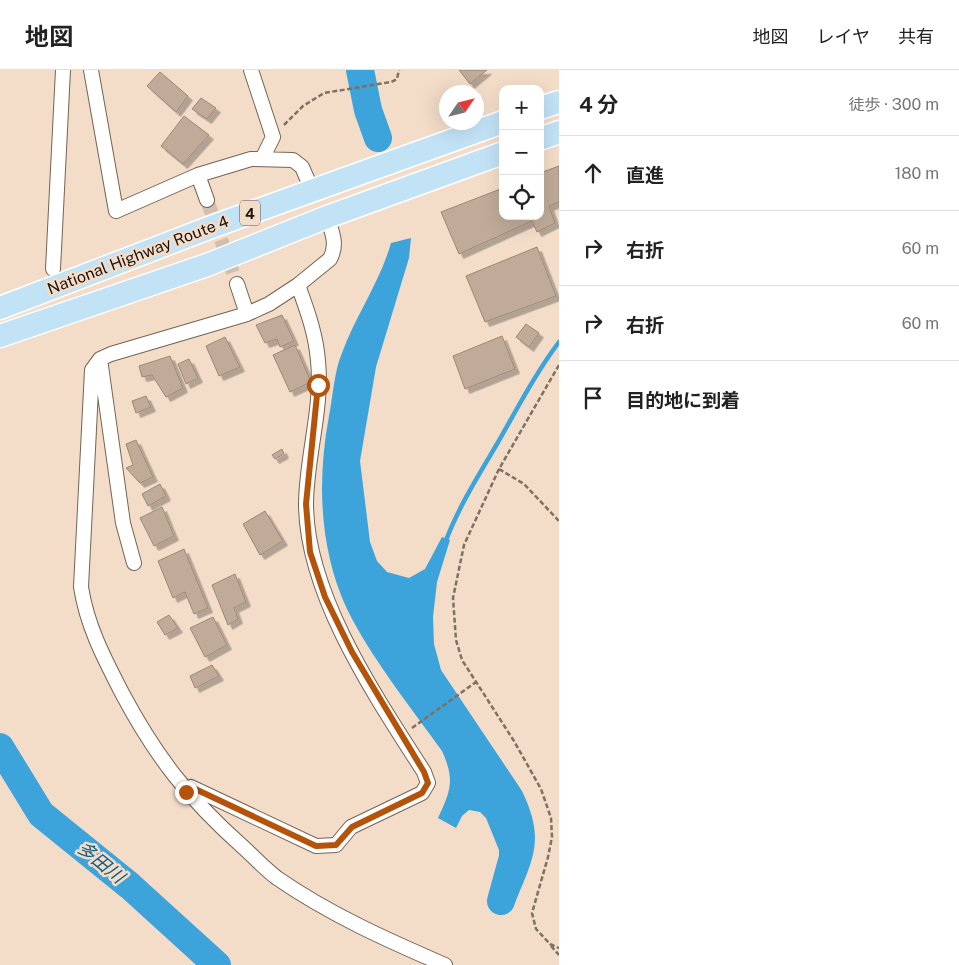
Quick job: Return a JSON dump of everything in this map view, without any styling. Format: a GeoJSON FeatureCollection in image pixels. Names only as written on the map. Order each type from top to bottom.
{"type":"FeatureCollection","features":[{"type":"Feature","properties":{"kind":"highway"},"geometry":{"type":"LineString","coordinates":[[544,107],[559,102]]}},
{"type":"Feature","properties":{"kind":"highway","name":"National Highway Route 4"},"geometry":{"type":"LineString","coordinates":[[0,308],[312,190],[499,123]]}},
{"type":"Feature","properties":{"kind":"highway"},"geometry":{"type":"LineString","coordinates":[[544,138],[559,132]]}},
{"type":"Feature","properties":{"kind":"highway","name":"National Highway Route 4"},"geometry":{"type":"LineString","coordinates":[[3,335],[207,265],[327,217],[499,154]]}},
{"type":"Feature","properties":{"kind":"street"},"geometry":{"type":"LineString","coordinates":[[53,269],[63,70]]}},
{"type":"Feature","properties":{"kind":"street"},"geometry":{"type":"LineString","coordinates":[[91,70],[116,211],[198,175],[251,159],[294,160],[302,167],[312,190]]}},
{"type":"Feature","properties":{"kind":"street"},"geometry":{"type":"LineString","coordinates":[[252,70],[273,137],[262,159]]}},
{"type":"Feature","properties":{"kind":"street"},"geometry":{"type":"LineString","coordinates":[[198,175],[207,200]]}},
{"type":"Feature","properties":{"kind":"street"},"geometry":{"type":"LineString","coordinates":[[327,217],[335,250],[330,259],[298,285],[269,304],[247,314],[111,354],[100,359],[92,370],[81,588],[85,613],[101,652],[142,732],[186,792],[276,877],[341,916],[389,941],[445,965]]}},
{"type":"Feature","properties":{"kind":"street"},"geometry":{"type":"LineString","coordinates":[[237,284],[247,314]]}},
{"type":"Feature","properties":{"kind":"street"},"geometry":{"type":"LineString","coordinates":[[186,792],[191,787],[316,846],[336,845],[352,827],[422,793],[428,783],[424,772],[352,652],[325,597],[310,552],[306,504],[319,363],[313,329],[298,285]]}},
{"type":"Feature","properties":{"kind":"street"},"geometry":{"type":"LineString","coordinates":[[100,359],[123,522],[134,563]]}},
{"type":"Feature","properties":{"kind":"path"},"geometry":{"type":"LineString","coordinates":[[273,137],[303,106],[324,93],[392,82],[397,79],[399,70]]}},
{"type":"Feature","properties":{"kind":"path"},"geometry":{"type":"LineString","coordinates":[[559,365],[499,469],[464,545],[453,598],[456,640],[462,660],[514,740],[541,789],[552,818],[552,837],[548,857],[532,913],[536,929],[559,955]]}},
{"type":"Feature","properties":{"kind":"path"},"geometry":{"type":"LineString","coordinates":[[499,469],[524,484],[559,521]]}},
{"type":"Feature","properties":{"kind":"path"},"geometry":{"type":"LineString","coordinates":[[408,730],[476,682]]}},
{"type":"Feature","properties":{"kind":"path"},"geometry":{"type":"LineString","coordinates":[[550,944],[559,948]]}},
{"type":"Feature","properties":{"kind":"water"},"geometry":{"type":"Polygon","coordinates":[[[411,238],[409,258],[376,367],[360,461],[370,542],[377,561],[387,572],[409,578],[425,569],[442,537],[450,540],[437,582],[433,617],[434,644],[441,670],[522,791],[529,808],[535,835],[534,848],[532,860],[515,903],[490,891],[499,865],[499,850],[486,818],[480,812],[469,810],[462,816],[456,828],[438,818],[450,785],[449,770],[442,751],[367,646],[347,609],[338,586],[326,538],[323,514],[323,465],[325,440],[339,360],[381,271],[391,243],[411,238]]]}},
{"type":"Feature","properties":{"kind":"building"},"geometry":{"type":"Polygon","coordinates":[[[459,70],[487,70],[470,84],[459,70]]]}},
{"type":"Feature","properties":{"kind":"building"},"geometry":{"type":"Polygon","coordinates":[[[160,72],[188,96],[176,112],[147,86],[160,72]]]}},
{"type":"Feature","properties":{"kind":"building"},"geometry":{"type":"Polygon","coordinates":[[[201,98],[216,108],[207,119],[192,109],[201,98]]]}},
{"type":"Feature","properties":{"kind":"building"},"geometry":{"type":"Polygon","coordinates":[[[184,116],[209,135],[183,164],[161,146],[184,116]]]}},
{"type":"Feature","properties":{"kind":"building"},"geometry":{"type":"Polygon","coordinates":[[[559,166],[559,202],[549,206],[555,223],[537,232],[532,221],[459,254],[441,212],[499,190],[499,220],[544,220],[544,172],[559,166]]]}},
{"type":"Feature","properties":{"kind":"building"},"geometry":{"type":"Polygon","coordinates":[[[537,247],[556,296],[485,322],[466,276],[537,247]]]}},
{"type":"Feature","properties":{"kind":"building"},"geometry":{"type":"Polygon","coordinates":[[[282,315],[294,341],[280,347],[277,339],[265,343],[256,325],[282,315]]]}},
{"type":"Feature","properties":{"kind":"building"},"geometry":{"type":"Polygon","coordinates":[[[526,324],[539,333],[529,347],[516,337],[526,324]]]}},
{"type":"Feature","properties":{"kind":"building"},"geometry":{"type":"Polygon","coordinates":[[[502,336],[515,369],[465,389],[453,356],[502,336]]]}},
{"type":"Feature","properties":{"kind":"building"},"geometry":{"type":"Polygon","coordinates":[[[225,337],[240,367],[219,376],[206,346],[225,337]]]}},
{"type":"Feature","properties":{"kind":"building"},"geometry":{"type":"Polygon","coordinates":[[[295,345],[311,382],[290,392],[273,355],[295,345]]]}},
{"type":"Feature","properties":{"kind":"building"},"geometry":{"type":"Polygon","coordinates":[[[170,356],[183,388],[166,397],[152,375],[142,377],[139,366],[170,356]]]}},
{"type":"Feature","properties":{"kind":"building"},"geometry":{"type":"Polygon","coordinates":[[[189,359],[198,378],[186,384],[178,364],[189,359]]]}},
{"type":"Feature","properties":{"kind":"building"},"geometry":{"type":"Polygon","coordinates":[[[146,396],[151,407],[136,413],[132,401],[146,396]]]}},
{"type":"Feature","properties":{"kind":"building"},"geometry":{"type":"Polygon","coordinates":[[[136,440],[153,477],[140,483],[126,468],[133,465],[126,444],[136,440]]]}},
{"type":"Feature","properties":{"kind":"building"},"geometry":{"type":"Polygon","coordinates":[[[282,449],[284,454],[275,459],[272,455],[282,449]]]}},
{"type":"Feature","properties":{"kind":"building"},"geometry":{"type":"Polygon","coordinates":[[[160,484],[166,496],[148,506],[142,494],[160,484]]]}},
{"type":"Feature","properties":{"kind":"building"},"geometry":{"type":"Polygon","coordinates":[[[162,507],[174,536],[154,546],[140,518],[162,507]]]}},
{"type":"Feature","properties":{"kind":"building"},"geometry":{"type":"Polygon","coordinates":[[[265,511],[283,541],[260,555],[243,524],[265,511]]]}},
{"type":"Feature","properties":{"kind":"building"},"geometry":{"type":"Polygon","coordinates":[[[184,549],[208,608],[194,614],[185,592],[173,598],[158,561],[184,549]]]}},
{"type":"Feature","properties":{"kind":"building"},"geometry":{"type":"Polygon","coordinates":[[[235,574],[246,602],[234,608],[238,619],[228,625],[212,585],[235,574]]]}},
{"type":"Feature","properties":{"kind":"building"},"geometry":{"type":"Polygon","coordinates":[[[169,615],[178,628],[165,635],[157,622],[169,615]]]}},
{"type":"Feature","properties":{"kind":"building"},"geometry":{"type":"Polygon","coordinates":[[[213,617],[227,645],[205,657],[190,628],[213,617]]]}},
{"type":"Feature","properties":{"kind":"building"},"geometry":{"type":"Polygon","coordinates":[[[212,665],[219,676],[195,688],[190,676],[212,665]]]}},
{"type":"Feature","properties":{"kind":"waterway"},"geometry":{"type":"LineString","coordinates":[[360,70],[368,110],[378,138]]}},
{"type":"Feature","properties":{"kind":"waterway"},"geometry":{"type":"LineString","coordinates":[[445,543],[456,517],[476,480],[534,379],[559,342]]}},
{"type":"Feature","properties":{"kind":"waterway","name":"多田川"},"geometry":{"type":"LineString","coordinates":[[0,747],[41,814],[130,886],[217,965]]}},
{"type":"Feature","properties":{"kind":"waterway"},"geometry":{"type":"LineString","coordinates":[[501,901],[512,861]]}},
{"type":"Feature","properties":{"kind":"tunnel"},"geometry":{"type":"LineString","coordinates":[[207,200],[237,284]]}},
{"type":"Feature","properties":{"kind":"route"},"geometry":{"type":"LineString","coordinates":[[186,792],[191,787],[316,846],[336,845],[352,827],[422,793],[428,783],[424,772],[352,652],[325,597],[310,552],[306,504],[318,385]]}}]}
